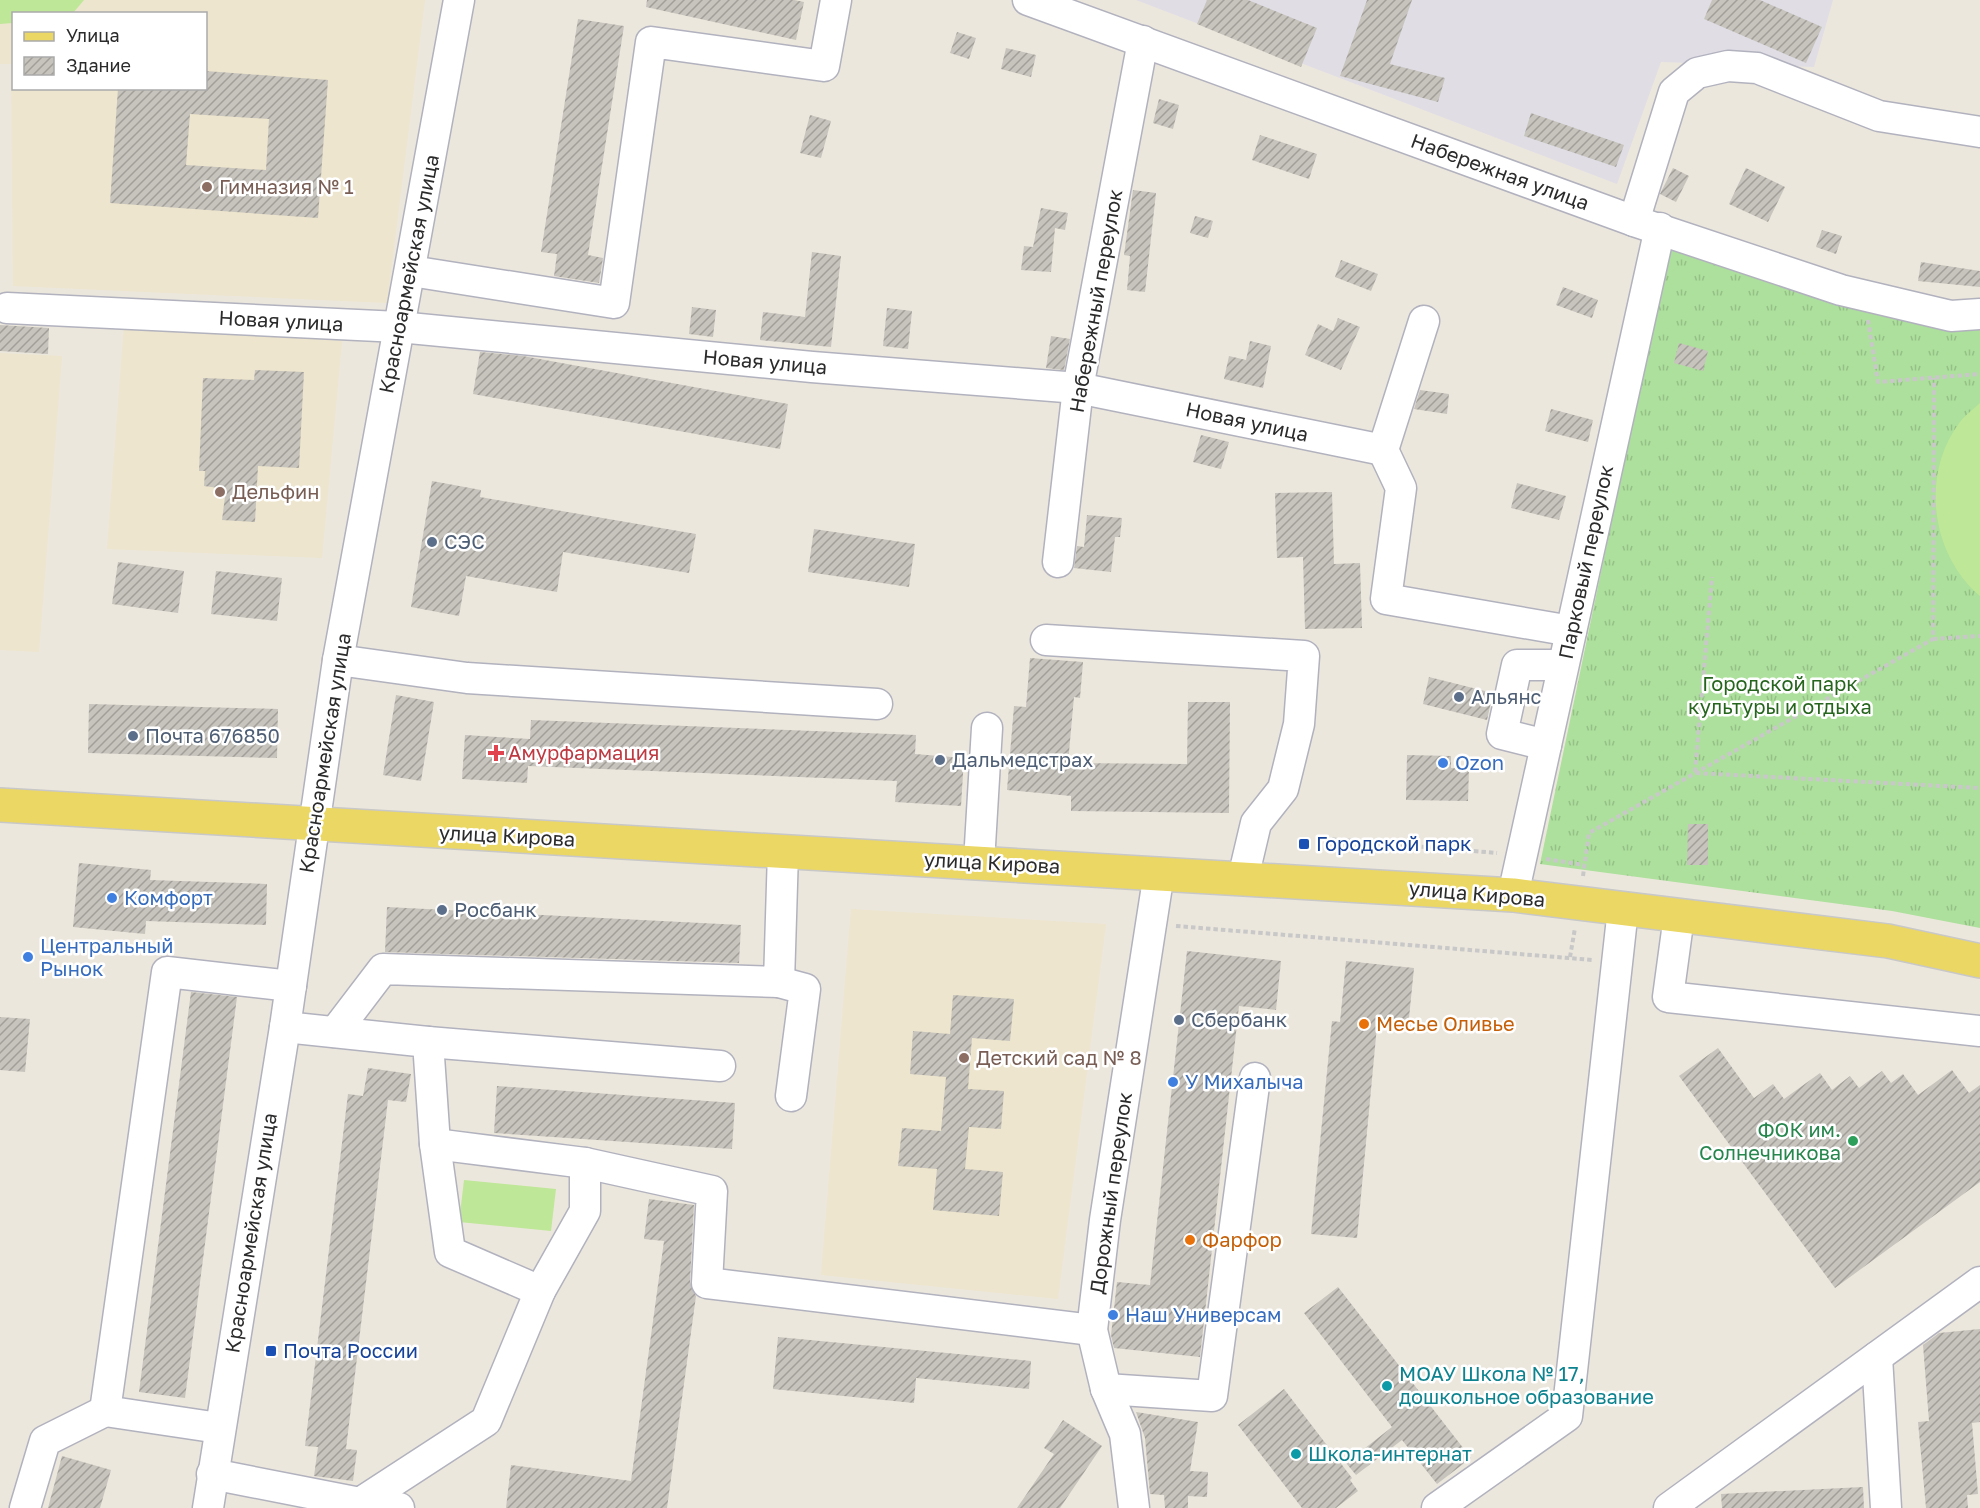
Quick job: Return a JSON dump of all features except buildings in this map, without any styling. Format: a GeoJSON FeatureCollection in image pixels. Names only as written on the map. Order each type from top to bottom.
{"type":"FeatureCollection","features":[{"type":"Feature","properties":{"kind":"main road","name":"улица Кирова"},"geometry":{"type":"LineString","coordinates":[[0,805],[1513,895],[1888,940],[1980,960]]}},
{"type":"Feature","properties":{"kind":"street","name":"Красноармейская улица"},"geometry":{"type":"LineString","coordinates":[[207,1508],[285,1027],[338,660],[459,0]]}},
{"type":"Feature","properties":{"kind":"street"},"geometry":{"type":"LineString","coordinates":[[411,271],[614,303],[651,42],[824,66],[836,0]]}},
{"type":"Feature","properties":{"kind":"street","name":"Набережная улица"},"geometry":{"type":"LineString","coordinates":[[1028,0],[1647,224],[1863,295],[1951,316],[1980,314]]}},
{"type":"Feature","properties":{"kind":"street","name":"Набережный переулок"},"geometry":{"type":"LineString","coordinates":[[1058,562],[1078,388],[1143,41]]}},
{"type":"Feature","properties":{"kind":"street","name":"Парковый переулок"},"geometry":{"type":"LineString","coordinates":[[1513,895],[1571,631],[1674,92],[1697,74],[1728,66],[1757,68],[1879,116],[1980,132]]}},
{"type":"Feature","properties":{"kind":"street","name":"Новая улица"},"geometry":{"type":"LineString","coordinates":[[7,308],[399,327],[812,367],[1078,388],[1383,450]]}},
{"type":"Feature","properties":{"kind":"street"},"geometry":{"type":"LineString","coordinates":[[1424,321],[1383,450],[1401,488],[1386,599],[1571,631]]}},
{"type":"Feature","properties":{"kind":"street"},"geometry":{"type":"LineString","coordinates":[[1046,640],[1304,656],[1299,724],[1283,789],[1256,823],[1243,878]]}},
{"type":"Feature","properties":{"kind":"street"},"geometry":{"type":"LineString","coordinates":[[338,660],[467,678],[877,704]]}},
{"type":"Feature","properties":{"kind":"street"},"geometry":{"type":"LineString","coordinates":[[1546,746],[1502,734],[1517,665],[1563,665]]}},
{"type":"Feature","properties":{"kind":"street"},"geometry":{"type":"LineString","coordinates":[[979,862],[987,728]]}},
{"type":"Feature","properties":{"kind":"street"},"geometry":{"type":"LineString","coordinates":[[779,982],[783,852]]}},
{"type":"Feature","properties":{"kind":"street","name":"Дорожный переулок"},"geometry":{"type":"LineString","coordinates":[[1134,1508],[1125,1434],[1106,1389],[1092,1330],[1105,1220],[1159,873]]}},
{"type":"Feature","properties":{"kind":"street"},"geometry":{"type":"LineString","coordinates":[[1437,1508],[1567,1416],[1623,909]]}},
{"type":"Feature","properties":{"kind":"street"},"geometry":{"type":"LineString","coordinates":[[1680,916],[1668,997],[1980,1031]]}},
{"type":"Feature","properties":{"kind":"street"},"geometry":{"type":"LineString","coordinates":[[335,1032],[383,969],[779,982],[805,989],[791,1096]]}},
{"type":"Feature","properties":{"kind":"street"},"geometry":{"type":"LineString","coordinates":[[105,1411],[167,972],[291,986]]}},
{"type":"Feature","properties":{"kind":"street"},"geometry":{"type":"LineString","coordinates":[[285,1027],[428,1042],[720,1066]]}},
{"type":"Feature","properties":{"kind":"street"},"geometry":{"type":"LineString","coordinates":[[428,1042],[435,1144],[450,1252],[540,1291]]}},
{"type":"Feature","properties":{"kind":"street"},"geometry":{"type":"LineString","coordinates":[[1106,1389],[1212,1396],[1255,1078]]}},
{"type":"Feature","properties":{"kind":"street"},"geometry":{"type":"LineString","coordinates":[[435,1144],[585,1163],[712,1191],[707,1283],[1092,1330]]}},
{"type":"Feature","properties":{"kind":"street"},"geometry":{"type":"LineString","coordinates":[[360,1506],[486,1422],[540,1291],[585,1211],[585,1163]]}},
{"type":"Feature","properties":{"kind":"street"},"geometry":{"type":"LineString","coordinates":[[1669,1508],[1980,1282]]}},
{"type":"Feature","properties":{"kind":"street"},"geometry":{"type":"LineString","coordinates":[[1877,1357],[1886,1508]]}},
{"type":"Feature","properties":{"kind":"street"},"geometry":{"type":"LineString","coordinates":[[25,1508],[45,1441],[105,1411],[219,1428]]}},
{"type":"Feature","properties":{"kind":"street"},"geometry":{"type":"LineString","coordinates":[[212,1474],[360,1506],[399,1508]]}},
{"type":"Feature","properties":{"kind":"path"},"geometry":{"type":"LineString","coordinates":[[1863,295],[1878,382],[1980,374]]}},
{"type":"Feature","properties":{"kind":"path"},"geometry":{"type":"LineString","coordinates":[[1933,639],[1934,378]]}},
{"type":"Feature","properties":{"kind":"path"},"geometry":{"type":"LineString","coordinates":[[1695,772],[1712,577]]}},
{"type":"Feature","properties":{"kind":"path"},"geometry":{"type":"LineString","coordinates":[[1570,957],[1589,833],[1933,639],[1980,636]]}},
{"type":"Feature","properties":{"kind":"path"},"geometry":{"type":"LineString","coordinates":[[1695,772],[1980,788]]}},
{"type":"Feature","properties":{"kind":"path"},"geometry":{"type":"LineString","coordinates":[[1317,838],[1522,855],[1584,865]]}},
{"type":"Feature","properties":{"kind":"path"},"geometry":{"type":"LineString","coordinates":[[1151,924],[1617,962]]}},
{"type":"Feature","properties":{"kind":"shaded area","name":"Гимназия № 1"},"geometry":{"type":"Polygon","coordinates":[[[0,0],[425,0],[387,303],[13,286],[11,64],[0,64],[0,0]]]}},
{"type":"Feature","properties":{"kind":"shaded area"},"geometry":{"type":"Polygon","coordinates":[[[1136,0],[1833,0],[1814,67],[1661,62],[1617,184],[1136,0]]]}},
{"type":"Feature","properties":{"kind":"shaded area","name":"Дельфин"},"geometry":{"type":"Polygon","coordinates":[[[124,325],[342,341],[322,558],[107,549],[124,325]]]}},
{"type":"Feature","properties":{"kind":"shaded area"},"geometry":{"type":"Polygon","coordinates":[[[0,353],[62,356],[39,652],[0,650],[0,353]]]}},
{"type":"Feature","properties":{"kind":"shaded area","name":"Детский сад № 8"},"geometry":{"type":"Polygon","coordinates":[[[851,909],[1106,924],[1058,1299],[821,1275],[851,909]]]}},
{"type":"Feature","properties":{"kind":"green space"},"geometry":{"type":"Polygon","coordinates":[[[0,0],[84,0],[74,12],[12,12],[12,23],[0,24],[0,0]]]}},
{"type":"Feature","properties":{"kind":"green space","name":"Городской парк культуры и отдыха"},"geometry":{"type":"Polygon","coordinates":[[[1670,242],[1980,326],[1980,928],[1892,911],[1540,864],[1670,242]]]}},
{"type":"Feature","properties":{"kind":"green space"},"geometry":{"type":"Polygon","coordinates":[[[1980,403],[1980,596],[1963,579],[1951,559],[1942,537],[1937,513],[1936,489],[1939,465],[1947,443],[1962,419],[1980,403]]]}},
{"type":"Feature","properties":{"kind":"green space"},"geometry":{"type":"Polygon","coordinates":[[[464,1180],[556,1189],[551,1231],[459,1222],[464,1180]]]}},
{"type":"Feature","properties":{"kind":"place","name":"Гимназия № 1"},"geometry":{"type":"Point","coordinates":[207,187]}},
{"type":"Feature","properties":{"kind":"place","name":"Дельфин"},"geometry":{"type":"Point","coordinates":[220,492]}},
{"type":"Feature","properties":{"kind":"place","name":"СЭС"},"geometry":{"type":"Point","coordinates":[432,542]}},
{"type":"Feature","properties":{"kind":"place","name":"Альянс"},"geometry":{"type":"Point","coordinates":[1459,697]}},
{"type":"Feature","properties":{"kind":"place","name":"Почта 676850"},"geometry":{"type":"Point","coordinates":[133,736]}},
{"type":"Feature","properties":{"kind":"place","name":"Амурфармация"},"geometry":{"type":"Point","coordinates":[496,753]}},
{"type":"Feature","properties":{"kind":"place","name":"Дальмедстрах"},"geometry":{"type":"Point","coordinates":[940,760]}},
{"type":"Feature","properties":{"kind":"place","name":"Ozon"},"geometry":{"type":"Point","coordinates":[1443,763]}},
{"type":"Feature","properties":{"kind":"place","name":"Городской парк"},"geometry":{"type":"Point","coordinates":[1304,844]}},
{"type":"Feature","properties":{"kind":"place","name":"Комфорт"},"geometry":{"type":"Point","coordinates":[112,898]}},
{"type":"Feature","properties":{"kind":"place","name":"Росбанк"},"geometry":{"type":"Point","coordinates":[442,910]}},
{"type":"Feature","properties":{"kind":"place","name":"Центральный Рынок"},"geometry":{"type":"Point","coordinates":[28,957]}},
{"type":"Feature","properties":{"kind":"place","name":"Сбербанк"},"geometry":{"type":"Point","coordinates":[1179,1020]}},
{"type":"Feature","properties":{"kind":"place","name":"Месье Оливье"},"geometry":{"type":"Point","coordinates":[1364,1024]}},
{"type":"Feature","properties":{"kind":"place","name":"Детский сад № 8"},"geometry":{"type":"Point","coordinates":[964,1058]}},
{"type":"Feature","properties":{"kind":"place","name":"У Михалыча"},"geometry":{"type":"Point","coordinates":[1173,1082]}},
{"type":"Feature","properties":{"kind":"place","name":"ФОК им. Солнечникова"},"geometry":{"type":"Point","coordinates":[1853,1141]}},
{"type":"Feature","properties":{"kind":"place","name":"Фарфор"},"geometry":{"type":"Point","coordinates":[1190,1240]}},
{"type":"Feature","properties":{"kind":"place","name":"Наш Универсам"},"geometry":{"type":"Point","coordinates":[1113,1315]}},
{"type":"Feature","properties":{"kind":"place","name":"Почта России"},"geometry":{"type":"Point","coordinates":[271,1351]}},
{"type":"Feature","properties":{"kind":"place","name":"МОАУ Школа № 17, дошкольное образование"},"geometry":{"type":"Point","coordinates":[1387,1386]}},
{"type":"Feature","properties":{"kind":"place","name":"Школа-интернат"},"geometry":{"type":"Point","coordinates":[1296,1454]}}]}
